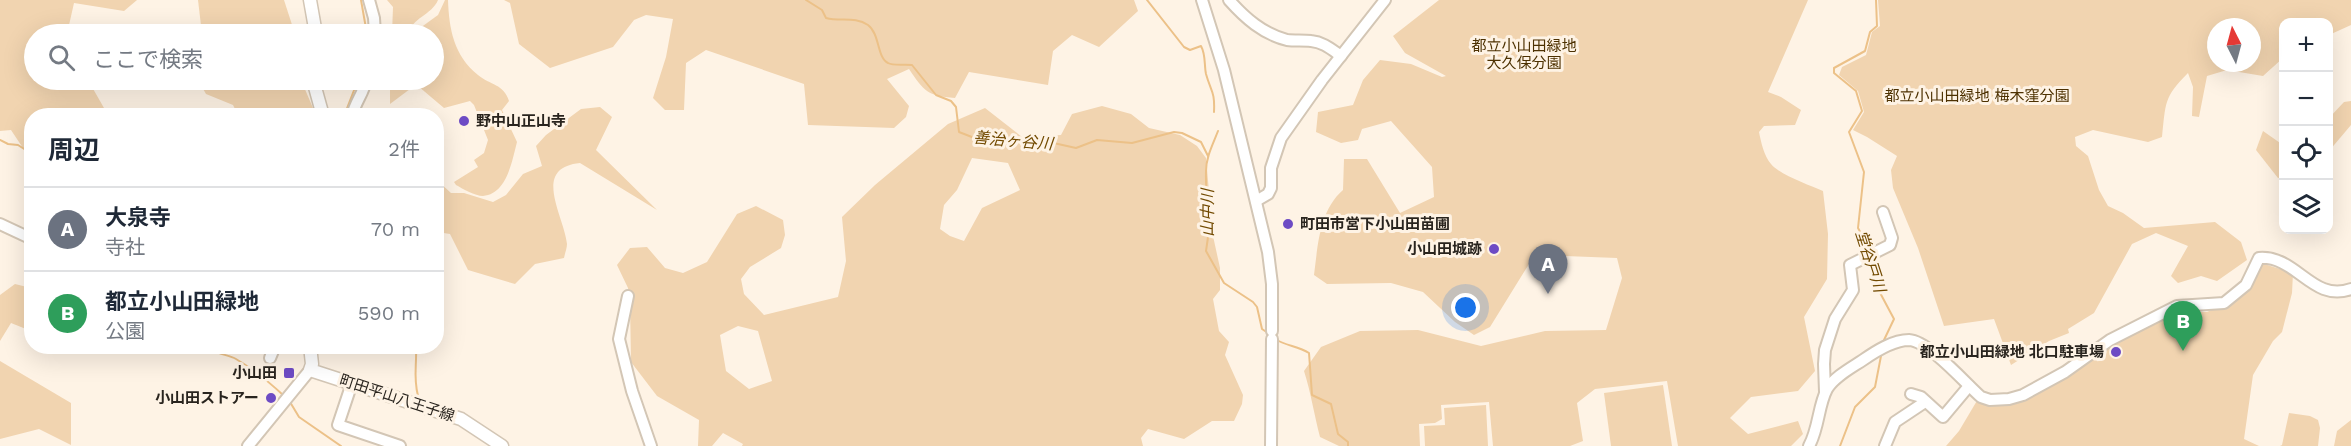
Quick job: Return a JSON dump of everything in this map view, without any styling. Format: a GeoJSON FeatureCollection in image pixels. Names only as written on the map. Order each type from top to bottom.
{"type":"FeatureCollection","features":[{"type":"Feature","properties":{"kind":"main road"},"geometry":{"type":"LineString","coordinates":[[310,0],[314,24]]}},
{"type":"Feature","properties":{"kind":"main road"},"geometry":{"type":"LineString","coordinates":[[315,90],[320,108]]}},
{"type":"Feature","properties":{"kind":"main road"},"geometry":{"type":"LineString","coordinates":[[310,370],[311,354]]}},
{"type":"Feature","properties":{"kind":"main road","name":"町田平山八王子線"},"geometry":{"type":"LineString","coordinates":[[310,370],[461,419],[502,446]]}},
{"type":"Feature","properties":{"kind":"street"},"geometry":{"type":"LineString","coordinates":[[369,0],[374,24]]}},
{"type":"Feature","properties":{"kind":"street"},"geometry":{"type":"LineString","coordinates":[[1202,0],[1221,60],[1268,252],[1272,284],[1271,446]]}},
{"type":"Feature","properties":{"kind":"street"},"geometry":{"type":"LineString","coordinates":[[1229,0],[1248,20],[1268,32],[1290,40],[1323,44],[1341,56]]}},
{"type":"Feature","properties":{"kind":"street"},"geometry":{"type":"LineString","coordinates":[[1256,201],[1268,194],[1271,188],[1271,168],[1281,138],[1385,0]]}},
{"type":"Feature","properties":{"kind":"street"},"geometry":{"type":"LineString","coordinates":[[354,108],[364,90]]}},
{"type":"Feature","properties":{"kind":"street"},"geometry":{"type":"LineString","coordinates":[[1809,446],[1815,435],[1825,393],[1825,350],[1835,319],[1853,290],[1850,265],[1890,245],[1892,238],[1883,212]]}},
{"type":"Feature","properties":{"kind":"street"},"geometry":{"type":"LineString","coordinates":[[0,224],[24,235]]}},
{"type":"Feature","properties":{"kind":"street"},"geometry":{"type":"LineString","coordinates":[[1825,393],[1830,384],[1851,368],[1892,344],[1905,340],[1914,341],[1930,350],[1981,397],[1990,400],[2009,399],[2023,395],[2065,372],[2110,340],[2177,306],[2224,303],[2246,285],[2259,258],[2270,258],[2282,263],[2326,292],[2337,293],[2351,290]]}},
{"type":"Feature","properties":{"kind":"street"},"geometry":{"type":"LineString","coordinates":[[628,296],[619,339],[632,391],[651,446]]}},
{"type":"Feature","properties":{"kind":"street"},"geometry":{"type":"LineString","coordinates":[[248,446],[310,370]]}},
{"type":"Feature","properties":{"kind":"street"},"geometry":{"type":"LineString","coordinates":[[352,383],[338,425],[400,446]]}},
{"type":"Feature","properties":{"kind":"street"},"geometry":{"type":"LineString","coordinates":[[1911,394],[1921,397],[1943,417],[1970,386]]}},
{"type":"Feature","properties":{"kind":"street"},"geometry":{"type":"LineString","coordinates":[[1885,446],[1895,422],[1925,402]]}},
{"type":"Feature","properties":{"kind":"green space"},"geometry":{"type":"Polygon","coordinates":[[[0,0],[137,0],[124,11],[74,3],[69,24],[24,24],[24,90],[94,90],[104,108],[24,108],[24,150],[11,130],[0,131],[0,0]]]}},
{"type":"Feature","properties":{"kind":"green space"},"geometry":{"type":"Polygon","coordinates":[[[198,0],[284,0],[292,24],[201,24],[198,0]]]}},
{"type":"Feature","properties":{"kind":"green space"},"geometry":{"type":"Polygon","coordinates":[[[387,0],[438,0],[414,24],[392,24],[393,7],[387,0]]]}},
{"type":"Feature","properties":{"kind":"green space"},"geometry":{"type":"Polygon","coordinates":[[[445,0],[448,0],[450,21],[458,51],[470,68],[504,91],[509,101],[502,110],[517,142],[503,183],[491,194],[476,195],[454,182],[478,167],[474,160],[484,153],[488,140],[474,105],[470,101],[444,108],[423,90],[444,90],[444,24],[426,24],[438,15],[445,0]]]}},
{"type":"Feature","properties":{"kind":"green space"},"geometry":{"type":"Polygon","coordinates":[[[504,0],[1134,0],[1138,11],[1099,47],[1072,35],[1053,51],[1048,85],[969,72],[955,98],[938,96],[927,91],[909,69],[887,79],[909,106],[906,117],[894,128],[808,125],[804,84],[706,50],[686,63],[684,110],[665,110],[653,98],[666,57],[673,19],[646,15],[634,20],[613,47],[550,68],[519,44],[510,3],[504,0]]]}},
{"type":"Feature","properties":{"kind":"green space","name":"都立小山田緑地 大久保分園"},"geometry":{"type":"Polygon","coordinates":[[[1439,0],[1808,0],[1768,92],[1781,97],[1801,110],[1795,125],[1764,126],[1759,132],[1766,157],[1775,168],[1823,191],[1828,234],[1827,279],[1804,317],[1815,371],[1798,391],[1751,397],[1730,418],[1748,434],[1798,421],[1803,434],[1791,446],[1678,446],[1667,381],[1595,389],[1577,403],[1583,441],[1570,446],[1493,446],[1489,402],[1441,405],[1442,419],[1435,423],[1419,424],[1420,446],[1339,446],[1320,437],[1304,371],[1321,347],[1360,331],[1418,330],[1481,346],[1545,331],[1606,330],[1622,278],[1617,258],[1565,256],[1529,264],[1490,327],[1474,335],[1455,322],[1423,292],[1391,283],[1327,284],[1314,275],[1324,218],[1335,198],[1343,190],[1344,159],[1367,159],[1400,213],[1434,197],[1432,167],[1391,121],[1362,129],[1358,140],[1341,143],[1316,132],[1318,112],[1353,105],[1363,80],[1380,60],[1411,64],[1442,77],[1446,76],[1405,53],[1393,36],[1439,0]]]}},
{"type":"Feature","properties":{"kind":"green space","name":"都立小山田緑地 梅木窪分園"},"geometry":{"type":"Polygon","coordinates":[[[1878,0],[2351,0],[2351,25],[2333,33],[2333,18],[2279,18],[2279,62],[2263,76],[2239,72],[2261,72],[2261,18],[2207,18],[2207,72],[2220,72],[2207,76],[2199,117],[2192,116],[2193,87],[2188,73],[2174,89],[2167,102],[2162,137],[2148,142],[2093,130],[2075,137],[2076,146],[2088,156],[2099,190],[2108,206],[2123,213],[2144,228],[2215,222],[2241,242],[2247,260],[2217,281],[2201,276],[2178,283],[2171,276],[2188,246],[2156,233],[2132,244],[2094,313],[2068,329],[2069,333],[2049,341],[2011,365],[1994,319],[1944,326],[1918,248],[1893,188],[1891,170],[1897,156],[1853,130],[1864,112],[1858,91],[1839,75],[1842,67],[1866,55],[1872,32],[1880,26],[1878,0]]]}},
{"type":"Feature","properties":{"kind":"green space"},"geometry":{"type":"Polygon","coordinates":[[[204,90],[305,90],[313,108],[234,108],[233,105],[206,94],[204,90]]]}},
{"type":"Feature","properties":{"kind":"green space"},"geometry":{"type":"Polygon","coordinates":[[[390,90],[409,90],[390,104],[390,90]]]}},
{"type":"Feature","properties":{"kind":"green space"},"geometry":{"type":"Polygon","coordinates":[[[2351,101],[2351,125],[2333,146],[2333,114],[2344,102],[2351,101]]]}},
{"type":"Feature","properties":{"kind":"green space"},"geometry":{"type":"Polygon","coordinates":[[[1102,106],[1131,114],[1149,128],[1180,135],[1197,146],[1206,158],[1213,236],[1220,268],[1220,290],[1213,299],[1219,331],[1229,342],[1225,355],[1243,395],[1242,404],[1234,421],[1212,421],[1184,439],[1148,429],[1141,438],[1143,446],[742,446],[743,444],[723,433],[712,446],[698,446],[699,420],[657,396],[631,362],[628,288],[617,265],[630,248],[647,247],[665,268],[683,273],[707,262],[737,214],[756,206],[783,220],[785,235],[781,248],[750,267],[741,279],[744,294],[764,315],[838,297],[846,261],[842,217],[875,185],[948,124],[985,108],[1022,137],[1061,135],[1072,114],[1102,106]],[[972,158],[957,190],[944,205],[940,229],[964,241],[982,208],[1020,190],[1008,163],[972,158]],[[738,326],[720,335],[726,371],[749,389],[772,381],[758,331],[738,326]]]}},
{"type":"Feature","properties":{"kind":"green space"},"geometry":{"type":"Polygon","coordinates":[[[600,107],[612,117],[596,150],[657,210],[580,163],[565,167],[557,174],[554,183],[554,195],[567,244],[564,258],[535,264],[515,284],[468,270],[450,234],[444,233],[444,186],[451,193],[464,193],[493,202],[506,195],[523,174],[542,166],[536,146],[546,135],[581,109],[600,107]]]}},
{"type":"Feature","properties":{"kind":"green space"},"geometry":{"type":"Polygon","coordinates":[[[2263,131],[2279,142],[2279,178],[2278,178],[2256,150],[2263,131]]]}},
{"type":"Feature","properties":{"kind":"green space"},"geometry":{"type":"Polygon","coordinates":[[[2264,264],[2293,273],[2292,293],[2282,332],[2273,341],[2253,375],[2244,439],[2259,446],[1946,446],[1959,431],[1978,399],[1989,402],[2046,386],[2164,312],[2207,312],[2233,300],[2264,264]]]}},
{"type":"Feature","properties":{"kind":"green space"},"geometry":{"type":"Polygon","coordinates":[[[15,284],[24,286],[24,328],[11,323],[0,341],[0,295],[15,284]]]}},
{"type":"Feature","properties":{"kind":"green space"},"geometry":{"type":"Polygon","coordinates":[[[0,361],[71,403],[71,445],[39,429],[0,439],[0,361]]]}},
{"type":"Feature","properties":{"kind":"green space"},"geometry":{"type":"Polygon","coordinates":[[[1663,385],[1672,446],[1611,446],[1604,393],[1663,385]]]}},
{"type":"Feature","properties":{"kind":"green space"},"geometry":{"type":"Polygon","coordinates":[[[1486,405],[1488,446],[1425,446],[1424,426],[1445,425],[1444,408],[1486,405]]]}},
{"type":"Feature","properties":{"kind":"green space"},"geometry":{"type":"Polygon","coordinates":[[[2289,413],[2310,416],[2318,420],[2320,428],[2318,446],[2280,446],[2289,413]]]}},
{"type":"Feature","properties":{"kind":"green space"},"geometry":{"type":"Polygon","coordinates":[[[2351,420],[2351,446],[2334,446],[2337,431],[2351,420]]]}},
{"type":"Feature","properties":{"kind":"waterway"},"geometry":{"type":"LineString","coordinates":[[361,0],[365,24]]}},
{"type":"Feature","properties":{"kind":"waterway","name":"善治ヶ谷川"},"geometry":{"type":"LineString","coordinates":[[806,0],[822,10],[826,18],[853,20],[868,25],[875,34],[884,60],[893,64],[912,65],[936,95],[951,101],[956,107],[959,132],[977,139],[1049,142],[1076,148],[1097,140],[1132,143],[1174,132],[1182,133],[1201,142],[1208,156]]}},
{"type":"Feature","properties":{"kind":"waterway","name":"山中川"},"geometry":{"type":"LineString","coordinates":[[1147,0],[1184,47],[1190,50],[1201,46],[1203,49],[1206,74],[1213,95],[1214,112]]}},
{"type":"Feature","properties":{"kind":"waterway","name":"堂谷戸川"},"geometry":{"type":"LineString","coordinates":[[1871,251],[1858,228],[1864,172],[1849,132],[1862,111],[1856,91],[1834,73],[1834,68],[1865,51],[1870,32],[1877,26],[1876,0]]}},
{"type":"Feature","properties":{"kind":"waterway"},"geometry":{"type":"LineString","coordinates":[[347,108],[354,90]]}},
{"type":"Feature","properties":{"kind":"waterway","name":"山中川"},"geometry":{"type":"LineString","coordinates":[[1218,131],[1206,166],[1208,220],[1206,251],[1224,283],[1257,307],[1262,329],[1268,333]]}},
{"type":"Feature","properties":{"kind":"waterway"},"geometry":{"type":"LineString","coordinates":[[0,140],[24,149]]}},
{"type":"Feature","properties":{"kind":"waterway","name":"堂谷戸川"},"geometry":{"type":"LineString","coordinates":[[1873,256],[1878,289],[1894,319],[1884,340]]}},
{"type":"Feature","properties":{"kind":"waterway","name":"山中川"},"geometry":{"type":"LineString","coordinates":[[1275,339],[1309,353],[1312,395],[1331,404],[1338,434],[1348,442],[1348,446]]}},
{"type":"Feature","properties":{"kind":"waterway"},"geometry":{"type":"LineString","coordinates":[[223,354],[249,367],[283,395]]}},
{"type":"Feature","properties":{"kind":"waterway"},"geometry":{"type":"LineString","coordinates":[[416,354],[415,377],[418,396]]}},
{"type":"Feature","properties":{"kind":"waterway","name":"堂谷戸川"},"geometry":{"type":"LineString","coordinates":[[1840,446],[1855,407],[1875,387],[1881,356]]}},
{"type":"Feature","properties":{"kind":"waterway"},"geometry":{"type":"LineString","coordinates":[[290,402],[299,417],[341,446]]}},
{"type":"Feature","properties":{"kind":"place","name":"野中山正山寺"},"geometry":{"type":"Point","coordinates":[464,121]}},
{"type":"Feature","properties":{"kind":"place","name":"町田市営下小山田苗圃"},"geometry":{"type":"Point","coordinates":[1288,224]}},
{"type":"Feature","properties":{"kind":"place","name":"小山田城跡"},"geometry":{"type":"Point","coordinates":[1494,249]}},
{"type":"Feature","properties":{"kind":"place","name":"大泉寺"},"geometry":{"type":"Point","coordinates":[1548,294]}},
{"type":"Feature","properties":{"kind":"place","name":"都立小山田緑地"},"geometry":{"type":"Point","coordinates":[2183,351]}},
{"type":"Feature","properties":{"kind":"place","name":"都立小山田緑地 北口駐車場"},"geometry":{"type":"Point","coordinates":[2116,352]}},
{"type":"Feature","properties":{"kind":"place","name":"小山田"},"geometry":{"type":"Point","coordinates":[289,373]}},
{"type":"Feature","properties":{"kind":"place","name":"小山田ストアー"},"geometry":{"type":"Point","coordinates":[271,398]}}]}
